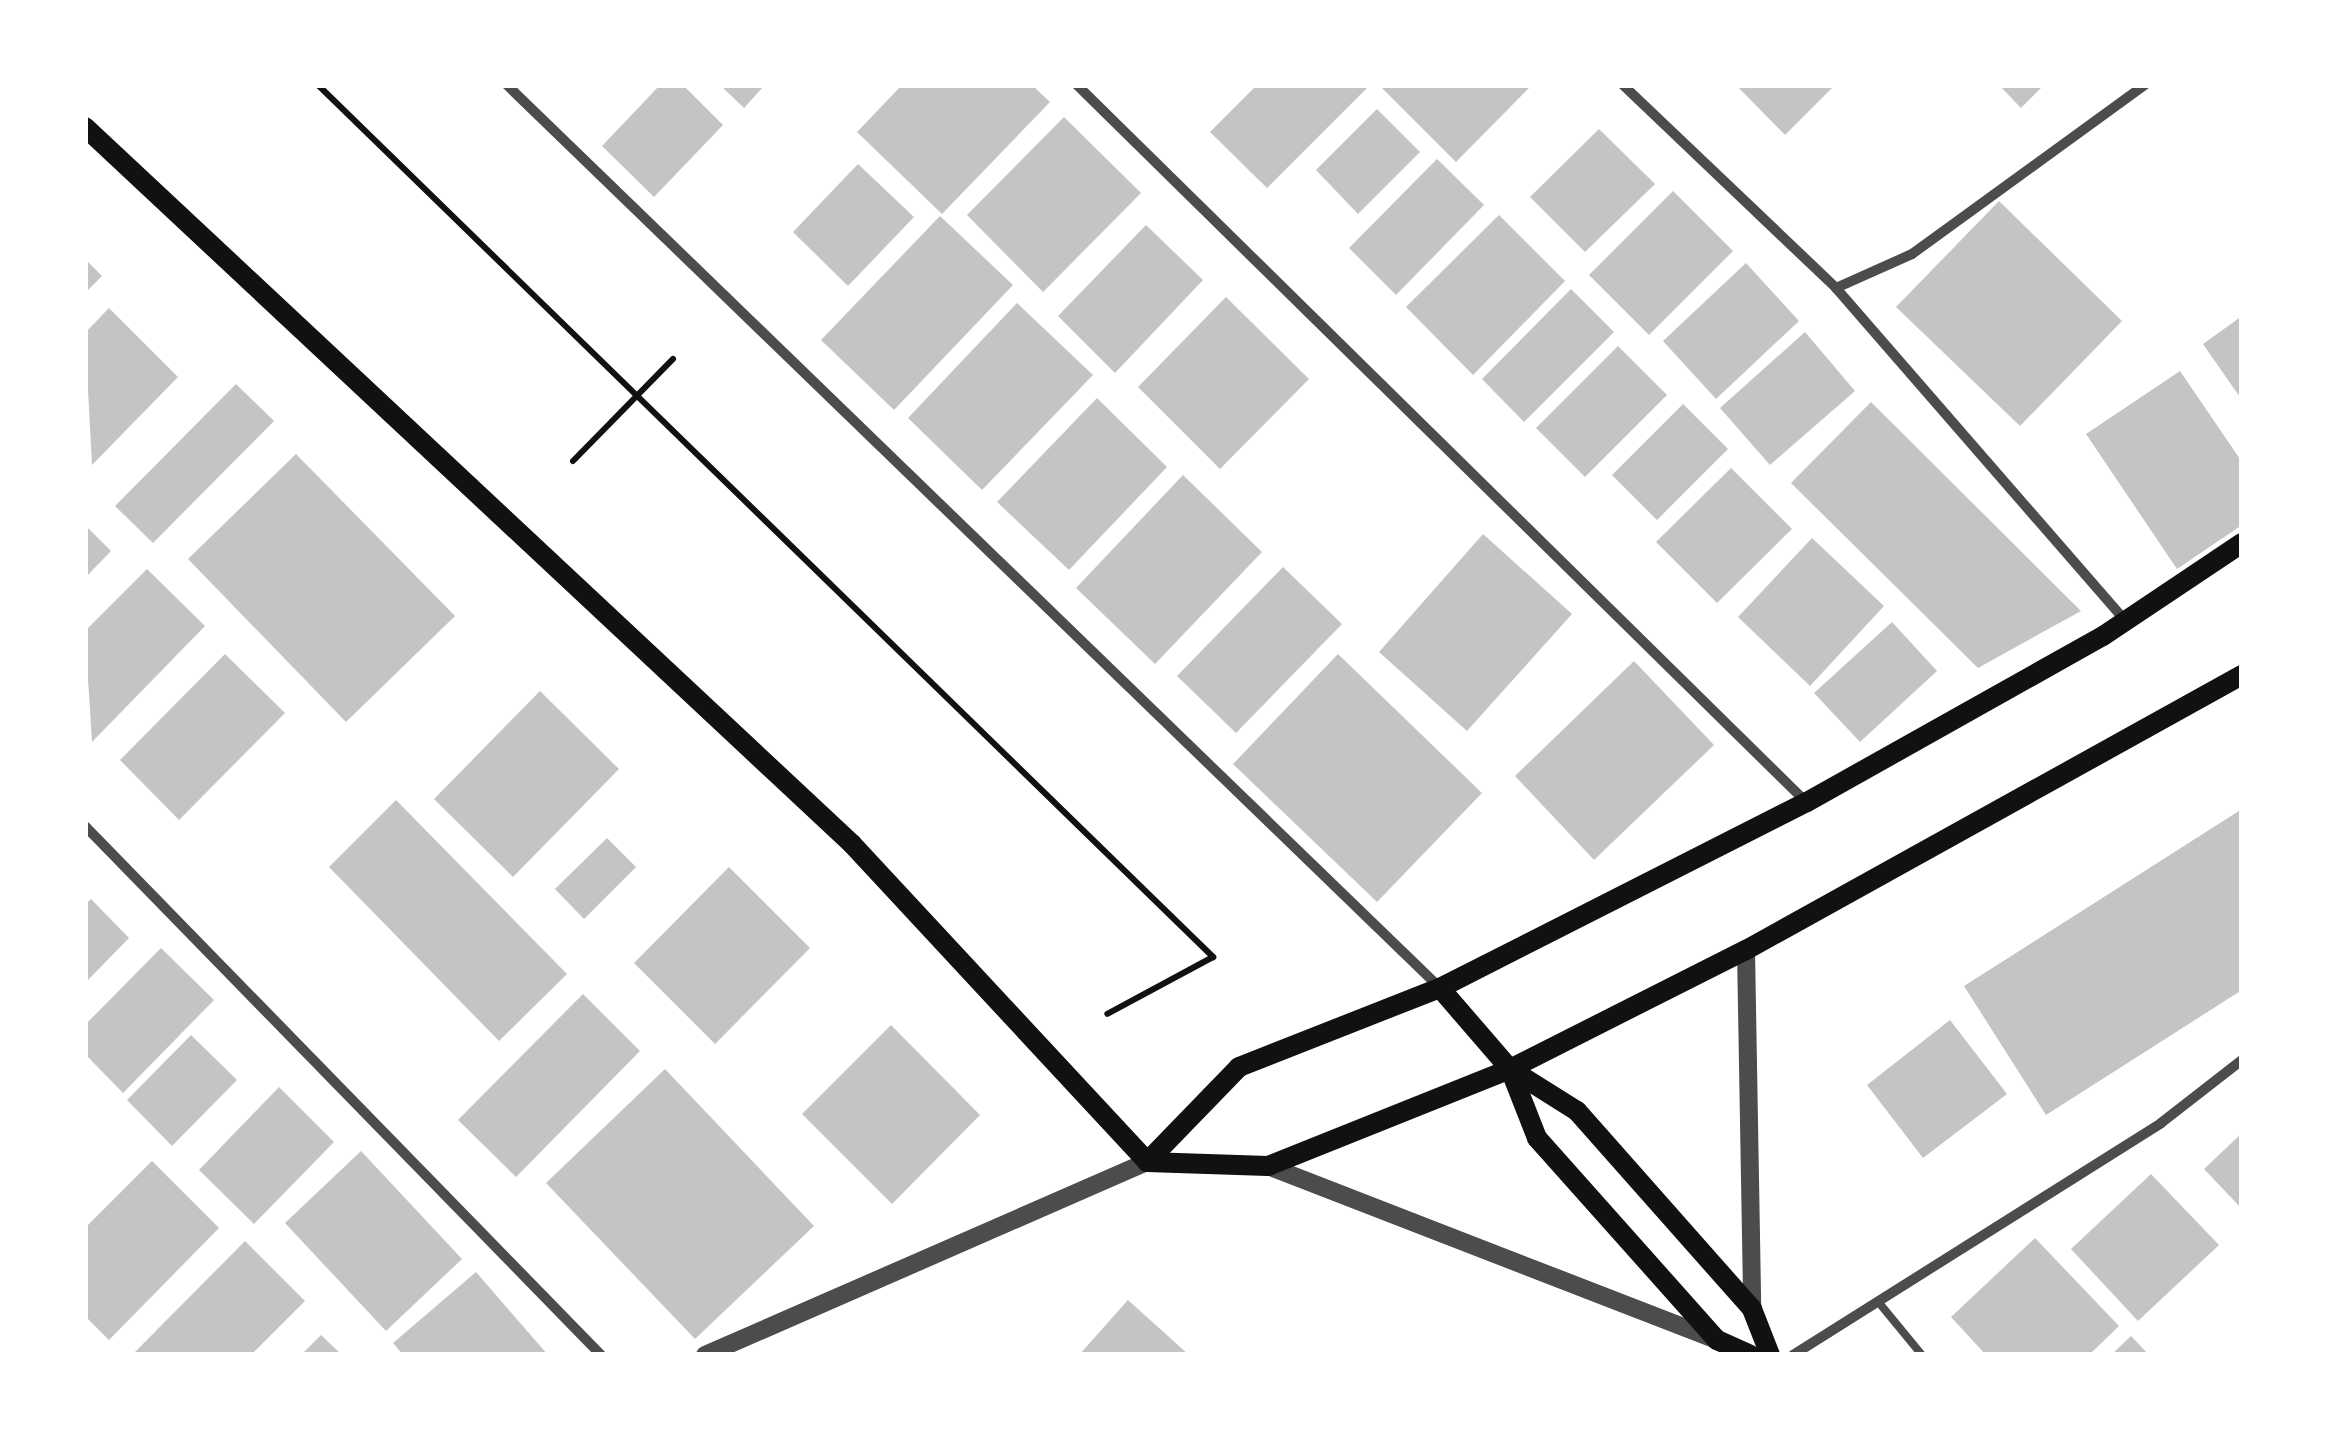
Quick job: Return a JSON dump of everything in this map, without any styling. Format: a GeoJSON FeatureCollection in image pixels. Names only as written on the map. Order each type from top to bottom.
{"type":"FeatureCollection","features":[{"type":"Feature","properties":{"kind":"main road"},"geometry":{"type":"LineString","coordinates":[[85,126],[852,844],[1147,1162],[1268,1166],[1510,1069],[1746,950],[2242,674]]}},
{"type":"Feature","properties":{"kind":"main road"},"geometry":{"type":"LineString","coordinates":[[1147,1162],[1239,1067],[1440,988],[1807,802],[2125,621],[2242,543]]}},
{"type":"Feature","properties":{"kind":"main road"},"geometry":{"type":"LineString","coordinates":[[1440,988],[1510,1069],[1576,1111],[1752,1309],[1770,1355]]}},
{"type":"Feature","properties":{"kind":"main road"},"geometry":{"type":"LineString","coordinates":[[1510,1069],[1537,1138],[1717,1340],[1750,1355]]}},
{"type":"Feature","properties":{"kind":"street"},"geometry":{"type":"LineString","coordinates":[[508,85],[1440,988]]}},
{"type":"Feature","properties":{"kind":"street"},"geometry":{"type":"LineString","coordinates":[[1077,85],[1807,802]]}},
{"type":"Feature","properties":{"kind":"street"},"geometry":{"type":"LineString","coordinates":[[1623,85],[1836,288],[2125,621]]}},
{"type":"Feature","properties":{"kind":"street"},"geometry":{"type":"LineString","coordinates":[[1836,288],[1912,254],[2145,85]]}},
{"type":"Feature","properties":{"kind":"street"},"geometry":{"type":"LineString","coordinates":[[85,826],[601,1355]]}},
{"type":"Feature","properties":{"kind":"street"},"geometry":{"type":"LineString","coordinates":[[1746,950],[1752,1309]]}},
{"type":"Feature","properties":{"kind":"street"},"geometry":{"type":"LineString","coordinates":[[1792,1355],[1880,1304],[2242,1060]]}},
{"type":"Feature","properties":{"kind":"street"},"geometry":{"type":"LineString","coordinates":[[705,1355],[1147,1162]]}},
{"type":"Feature","properties":{"kind":"street"},"geometry":{"type":"LineString","coordinates":[[1268,1166],[1717,1340]]}},
{"type":"Feature","properties":{"kind":"lane"},"geometry":{"type":"LineString","coordinates":[[1880,1304],[1922,1355]]}},
{"type":"Feature","properties":{"kind":"path"},"geometry":{"type":"LineString","coordinates":[[318,85],[633,398],[1213,957],[1106,1014]]}},
{"type":"Feature","properties":{"kind":"path"},"geometry":{"type":"LineString","coordinates":[[573,460],[673,359]]}},
{"type":"Feature","properties":{"kind":"building"},"geometry":{"type":"Polygon","coordinates":[[[660,85],[683,85],[723,125],[654,197],[602,146],[660,85]]]}},
{"type":"Feature","properties":{"kind":"building"},"geometry":{"type":"Polygon","coordinates":[[[720,85],[765,85],[744,108],[720,85]]]}},
{"type":"Feature","properties":{"kind":"building"},"geometry":{"type":"Polygon","coordinates":[[[902,85],[1032,85],[1050,102],[942,214],[857,132],[902,85]]]}},
{"type":"Feature","properties":{"kind":"building"},"geometry":{"type":"Polygon","coordinates":[[[1257,85],[1367,88],[1267,188],[1210,132],[1257,85]]]}},
{"type":"Feature","properties":{"kind":"building"},"geometry":{"type":"Polygon","coordinates":[[[1385,85],[1532,85],[1456,162],[1382,88],[1385,85]]]}},
{"type":"Feature","properties":{"kind":"building"},"geometry":{"type":"Polygon","coordinates":[[[1736,85],[1835,85],[1785,135],[1736,85]]]}},
{"type":"Feature","properties":{"kind":"building"},"geometry":{"type":"Polygon","coordinates":[[[1999,85],[2044,85],[2021,108],[1999,85]]]}},
{"type":"Feature","properties":{"kind":"building"},"geometry":{"type":"Polygon","coordinates":[[[1377,109],[1420,152],[1358,214],[1316,170],[1377,109]]]}},
{"type":"Feature","properties":{"kind":"building"},"geometry":{"type":"Polygon","coordinates":[[[1064,117],[1141,193],[1043,292],[967,215],[1064,117]]]}},
{"type":"Feature","properties":{"kind":"building"},"geometry":{"type":"Polygon","coordinates":[[[1599,129],[1655,184],[1585,252],[1530,197],[1599,129]]]}},
{"type":"Feature","properties":{"kind":"building"},"geometry":{"type":"Polygon","coordinates":[[[1437,159],[1484,205],[1396,295],[1349,248],[1437,159]]]}},
{"type":"Feature","properties":{"kind":"building"},"geometry":{"type":"Polygon","coordinates":[[[858,164],[914,217],[848,286],[793,232],[858,164]]]}},
{"type":"Feature","properties":{"kind":"building"},"geometry":{"type":"Polygon","coordinates":[[[1673,191],[1733,251],[1649,335],[1589,275],[1673,191]]]}},
{"type":"Feature","properties":{"kind":"building"},"geometry":{"type":"Polygon","coordinates":[[[1999,201],[2122,321],[2020,426],[1896,307],[1999,201]]]}},
{"type":"Feature","properties":{"kind":"building"},"geometry":{"type":"Polygon","coordinates":[[[1499,215],[1565,281],[1473,375],[1406,307],[1499,215]]]}},
{"type":"Feature","properties":{"kind":"building"},"geometry":{"type":"Polygon","coordinates":[[[940,216],[1013,285],[894,410],[821,340],[940,216]]]}},
{"type":"Feature","properties":{"kind":"building"},"geometry":{"type":"Polygon","coordinates":[[[1146,225],[1203,280],[1115,373],[1058,316],[1146,225]]]}},
{"type":"Feature","properties":{"kind":"building"},"geometry":{"type":"Polygon","coordinates":[[[85,259],[102,276],[85,293],[85,259]]]}},
{"type":"Feature","properties":{"kind":"building"},"geometry":{"type":"Polygon","coordinates":[[[1746,263],[1799,321],[1716,399],[1663,341],[1746,263]]]}},
{"type":"Feature","properties":{"kind":"building"},"geometry":{"type":"Polygon","coordinates":[[[1571,289],[1614,332],[1524,422],[1482,379],[1571,289]]]}},
{"type":"Feature","properties":{"kind":"building"},"geometry":{"type":"Polygon","coordinates":[[[1226,297],[1309,379],[1220,469],[1138,387],[1226,297]]]}},
{"type":"Feature","properties":{"kind":"building"},"geometry":{"type":"Polygon","coordinates":[[[1017,303],[1093,375],[982,490],[908,418],[1017,303]]]}},
{"type":"Feature","properties":{"kind":"building"},"geometry":{"type":"Polygon","coordinates":[[[109,308],[178,377],[92,465],[85,333],[109,308]]]}},
{"type":"Feature","properties":{"kind":"building"},"geometry":{"type":"Polygon","coordinates":[[[2242,316],[2242,400],[2203,344],[2242,316]]]}},
{"type":"Feature","properties":{"kind":"building"},"geometry":{"type":"Polygon","coordinates":[[[1805,332],[1855,391],[1770,465],[1720,408],[1805,332]]]}},
{"type":"Feature","properties":{"kind":"building"},"geometry":{"type":"Polygon","coordinates":[[[1618,346],[1667,395],[1585,477],[1536,428],[1618,346]]]}},
{"type":"Feature","properties":{"kind":"building"},"geometry":{"type":"Polygon","coordinates":[[[2180,371],[2242,462],[2242,525],[2177,569],[2086,434],[2180,371]]]}},
{"type":"Feature","properties":{"kind":"building"},"geometry":{"type":"Polygon","coordinates":[[[236,384],[274,421],[153,543],[115,506],[236,384]]]}},
{"type":"Feature","properties":{"kind":"building"},"geometry":{"type":"Polygon","coordinates":[[[1097,398],[1167,467],[1069,570],[997,502],[1097,398]]]}},
{"type":"Feature","properties":{"kind":"building"},"geometry":{"type":"Polygon","coordinates":[[[1871,402],[2081,611],[1978,668],[1791,483],[1871,402]]]}},
{"type":"Feature","properties":{"kind":"building"},"geometry":{"type":"Polygon","coordinates":[[[1683,404],[1728,449],[1657,520],[1612,475],[1683,404]]]}},
{"type":"Feature","properties":{"kind":"building"},"geometry":{"type":"Polygon","coordinates":[[[296,454],[455,616],[346,722],[188,559],[296,454]]]}},
{"type":"Feature","properties":{"kind":"building"},"geometry":{"type":"Polygon","coordinates":[[[1731,468],[1792,529],[1717,603],[1656,542],[1731,468]]]}},
{"type":"Feature","properties":{"kind":"building"},"geometry":{"type":"Polygon","coordinates":[[[1183,475],[1262,552],[1155,664],[1076,588],[1183,475]]]}},
{"type":"Feature","properties":{"kind":"building"},"geometry":{"type":"Polygon","coordinates":[[[85,525],[111,551],[85,578],[85,525]]]}},
{"type":"Feature","properties":{"kind":"building"},"geometry":{"type":"Polygon","coordinates":[[[1483,534],[1572,614],[1467,731],[1379,652],[1483,534]]]}},
{"type":"Feature","properties":{"kind":"building"},"geometry":{"type":"Polygon","coordinates":[[[1812,538],[1884,606],[1810,686],[1738,617],[1812,538]]]}},
{"type":"Feature","properties":{"kind":"building"},"geometry":{"type":"Polygon","coordinates":[[[1283,567],[1342,624],[1236,733],[1177,676],[1283,567]]]}},
{"type":"Feature","properties":{"kind":"building"},"geometry":{"type":"Polygon","coordinates":[[[147,569],[205,626],[92,742],[85,631],[147,569]]]}},
{"type":"Feature","properties":{"kind":"building"},"geometry":{"type":"Polygon","coordinates":[[[1892,622],[1937,671],[1860,742],[1814,693],[1892,622]]]}},
{"type":"Feature","properties":{"kind":"building"},"geometry":{"type":"Polygon","coordinates":[[[225,654],[285,713],[179,820],[120,760],[225,654]]]}},
{"type":"Feature","properties":{"kind":"building"},"geometry":{"type":"Polygon","coordinates":[[[1338,654],[1482,793],[1377,902],[1233,764],[1338,654]]]}},
{"type":"Feature","properties":{"kind":"building"},"geometry":{"type":"Polygon","coordinates":[[[1634,661],[1714,745],[1594,860],[1515,776],[1634,661]]]}},
{"type":"Feature","properties":{"kind":"building"},"geometry":{"type":"Polygon","coordinates":[[[540,691],[619,769],[513,877],[434,799],[540,691]]]}},
{"type":"Feature","properties":{"kind":"building"},"geometry":{"type":"Polygon","coordinates":[[[396,800],[567,974],[499,1041],[329,867],[396,800]]]}},
{"type":"Feature","properties":{"kind":"building"},"geometry":{"type":"Polygon","coordinates":[[[2242,809],[2242,990],[2046,1115],[1964,986],[2242,809]]]}},
{"type":"Feature","properties":{"kind":"building"},"geometry":{"type":"Polygon","coordinates":[[[607,838],[636,867],[584,919],[555,889],[607,838]]]}},
{"type":"Feature","properties":{"kind":"building"},"geometry":{"type":"Polygon","coordinates":[[[729,867],[810,948],[715,1044],[634,963],[729,867]]]}},
{"type":"Feature","properties":{"kind":"building"},"geometry":{"type":"Polygon","coordinates":[[[91,899],[129,938],[85,983],[85,905],[91,899]]]}},
{"type":"Feature","properties":{"kind":"building"},"geometry":{"type":"Polygon","coordinates":[[[161,948],[214,1000],[123,1093],[85,1054],[85,1025],[161,948]]]}},
{"type":"Feature","properties":{"kind":"building"},"geometry":{"type":"Polygon","coordinates":[[[583,994],[640,1051],[516,1177],[458,1120],[583,994]]]}},
{"type":"Feature","properties":{"kind":"building"},"geometry":{"type":"Polygon","coordinates":[[[1950,1020],[2007,1094],[1923,1158],[1867,1085],[1950,1020]]]}},
{"type":"Feature","properties":{"kind":"building"},"geometry":{"type":"Polygon","coordinates":[[[891,1025],[980,1115],[892,1204],[802,1114],[891,1025]]]}},
{"type":"Feature","properties":{"kind":"building"},"geometry":{"type":"Polygon","coordinates":[[[191,1035],[237,1080],[172,1146],[127,1100],[191,1035]]]}},
{"type":"Feature","properties":{"kind":"building"},"geometry":{"type":"Polygon","coordinates":[[[665,1069],[814,1226],[695,1339],[546,1183],[665,1069]]]}},
{"type":"Feature","properties":{"kind":"building"},"geometry":{"type":"Polygon","coordinates":[[[279,1087],[334,1142],[254,1224],[199,1170],[279,1087]]]}},
{"type":"Feature","properties":{"kind":"building"},"geometry":{"type":"Polygon","coordinates":[[[2242,1133],[2242,1209],[2204,1169],[2242,1133]]]}},
{"type":"Feature","properties":{"kind":"building"},"geometry":{"type":"Polygon","coordinates":[[[361,1151],[462,1259],[386,1331],[285,1223],[361,1151]]]}},
{"type":"Feature","properties":{"kind":"building"},"geometry":{"type":"Polygon","coordinates":[[[152,1161],[219,1228],[109,1340],[85,1316],[85,1228],[152,1161]]]}},
{"type":"Feature","properties":{"kind":"building"},"geometry":{"type":"Polygon","coordinates":[[[2151,1174],[2219,1245],[2138,1321],[2071,1249],[2151,1174]]]}},
{"type":"Feature","properties":{"kind":"building"},"geometry":{"type":"Polygon","coordinates":[[[2035,1238],[2119,1326],[2089,1355],[1986,1355],[1951,1317],[2035,1238]]]}},
{"type":"Feature","properties":{"kind":"building"},"geometry":{"type":"Polygon","coordinates":[[[245,1241],[305,1301],[251,1355],[132,1355],[245,1241]]]}},
{"type":"Feature","properties":{"kind":"building"},"geometry":{"type":"Polygon","coordinates":[[[476,1272],[548,1355],[403,1355],[393,1343],[476,1272]]]}},
{"type":"Feature","properties":{"kind":"building"},"geometry":{"type":"Polygon","coordinates":[[[1128,1300],[1189,1355],[1079,1355],[1128,1300]]]}},
{"type":"Feature","properties":{"kind":"building"},"geometry":{"type":"Polygon","coordinates":[[[321,1335],[342,1355],[301,1355],[321,1335]]]}},
{"type":"Feature","properties":{"kind":"building"},"geometry":{"type":"Polygon","coordinates":[[[2131,1336],[2149,1355],[2111,1355],[2131,1336]]]}}]}
